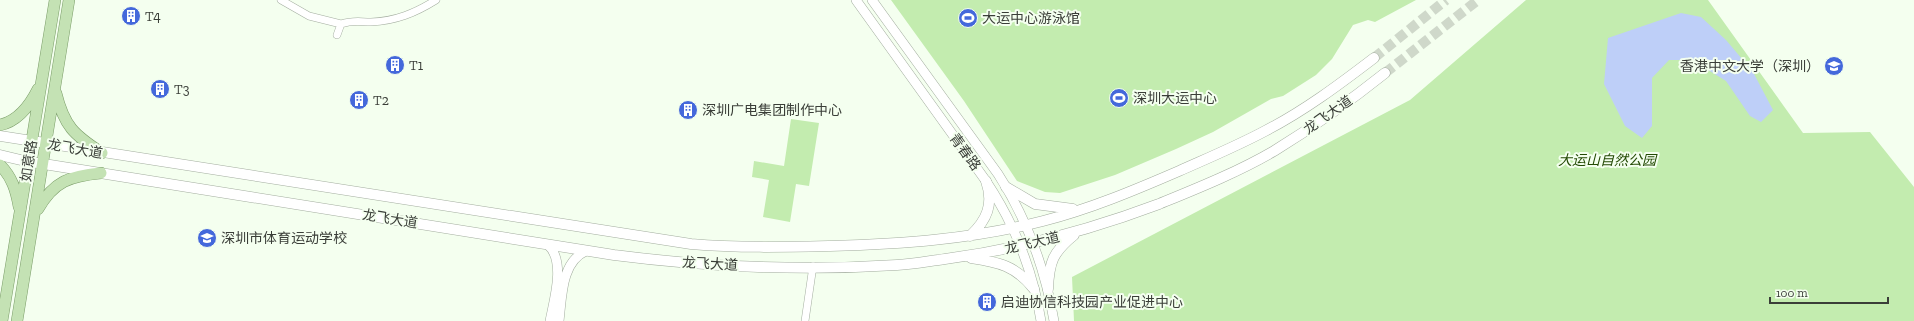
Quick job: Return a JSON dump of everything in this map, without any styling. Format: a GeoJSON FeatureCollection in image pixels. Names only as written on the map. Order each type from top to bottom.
{"type":"FeatureCollection","features":[{"type":"Feature","properties":{"kind":"main road","name":"如意路"},"geometry":{"type":"LineString","coordinates":[[2,321],[55,0]]}},
{"type":"Feature","properties":{"kind":"main road","name":"如意路"},"geometry":{"type":"LineString","coordinates":[[17,321],[69,0]]}},
{"type":"Feature","properties":{"kind":"main road","name":"龙飞大道"},"geometry":{"type":"LineString","coordinates":[[0,136],[648,238],[698,244],[767,248],[905,243],[969,236],[1026,224],[1079,210],[1148,184],[1266,130],[1334,88],[1374,58]]}},
{"type":"Feature","properties":{"kind":"main road","name":"龙飞大道"},"geometry":{"type":"LineString","coordinates":[[0,155],[28,162],[586,251],[695,264],[759,267],[898,265],[961,257],[1034,243],[1114,221],[1184,194],[1247,165],[1303,132],[1345,104],[1385,73]]}},
{"type":"Feature","properties":{"kind":"main road"},"geometry":{"type":"LineString","coordinates":[[0,125],[15,119],[26,110],[42,79]]}},
{"type":"Feature","properties":{"kind":"main road"},"geometry":{"type":"LineString","coordinates":[[55,87],[65,121],[85,142],[102,153]]}},
{"type":"Feature","properties":{"kind":"main road"},"geometry":{"type":"LineString","coordinates":[[0,165],[8,173],[12,182],[20,212]]}},
{"type":"Feature","properties":{"kind":"main road"},"geometry":{"type":"LineString","coordinates":[[34,215],[44,198],[60,183],[74,177],[101,173]]}},
{"type":"Feature","properties":{"kind":"main road"},"geometry":{"type":"LineString","coordinates":[[969,236],[979,227],[987,213],[990,199],[986,181]]}},
{"type":"Feature","properties":{"kind":"main road"},"geometry":{"type":"LineString","coordinates":[[1006,187],[1035,204],[1079,210]]}},
{"type":"Feature","properties":{"kind":"main road"},"geometry":{"type":"LineString","coordinates":[[1048,289],[1048,274],[1053,256],[1059,248],[1078,232]]}},
{"type":"Feature","properties":{"kind":"main road"},"geometry":{"type":"LineString","coordinates":[[961,257],[994,262],[1006,266],[1026,279],[1034,289]]}},
{"type":"Feature","properties":{"kind":"street"},"geometry":{"type":"LineString","coordinates":[[281,0],[309,16],[341,24],[352,20],[370,22],[403,17],[420,10],[436,0]]}},
{"type":"Feature","properties":{"kind":"street","name":"青春路"},"geometry":{"type":"LineString","coordinates":[[856,0],[986,181],[1002,207],[1020,246],[1034,289],[1041,321]]}},
{"type":"Feature","properties":{"kind":"street","name":"青春路"},"geometry":{"type":"LineString","coordinates":[[872,0],[1006,187],[1026,224],[1034,243],[1048,289],[1054,321]]}},
{"type":"Feature","properties":{"kind":"street"},"geometry":{"type":"LineString","coordinates":[[337,35],[341,24]]}},
{"type":"Feature","properties":{"kind":"street"},"geometry":{"type":"LineString","coordinates":[[548,245],[556,256],[558,268],[550,321]]}},
{"type":"Feature","properties":{"kind":"street"},"geometry":{"type":"LineString","coordinates":[[559,321],[567,271],[572,261],[586,251]]}},
{"type":"Feature","properties":{"kind":"street"},"geometry":{"type":"LineString","coordinates":[[805,321],[813,266]]}},
{"type":"Feature","properties":{"kind":"green space","name":"深圳大运中心"},"geometry":{"type":"Polygon","coordinates":[[[891,0],[1416,0],[1375,22],[1368,20],[1353,25],[1332,59],[1316,75],[1283,96],[1271,99],[1213,132],[1176,149],[1115,175],[1060,193],[1045,192],[1017,181],[964,101],[891,0]]]}},
{"type":"Feature","properties":{"kind":"green space","name":"大运山自然公园"},"geometry":{"type":"Polygon","coordinates":[[[1526,0],[1708,0],[1803,133],[1870,132],[1914,187],[1914,321],[1074,321],[1072,277],[1410,100],[1526,0]]]}},
{"type":"Feature","properties":{"kind":"green space"},"geometry":{"type":"Polygon","coordinates":[[[791,119],[819,123],[809,186],[796,184],[790,222],[763,217],[769,180],[752,177],[754,161],[784,166],[791,119]]]}},
{"type":"Feature","properties":{"kind":"water"},"geometry":{"type":"Polygon","coordinates":[[[1681,13],[1701,17],[1726,40],[1753,72],[1773,110],[1761,122],[1750,116],[1726,81],[1692,60],[1669,60],[1652,78],[1652,126],[1642,138],[1625,126],[1604,84],[1608,38],[1681,13]]]}},
{"type":"Feature","properties":{"kind":"tunnel"},"geometry":{"type":"LineString","coordinates":[[1374,58],[1446,0]]}},
{"type":"Feature","properties":{"kind":"tunnel"},"geometry":{"type":"LineString","coordinates":[[1385,73],[1478,0]]}},
{"type":"Feature","properties":{"kind":"place","name":"T4"},"geometry":{"type":"Point","coordinates":[131,16]}},
{"type":"Feature","properties":{"kind":"place","name":"大运中心游泳馆"},"geometry":{"type":"Point","coordinates":[968,18]}},
{"type":"Feature","properties":{"kind":"place","name":"T1"},"geometry":{"type":"Point","coordinates":[395,65]}},
{"type":"Feature","properties":{"kind":"place","name":"香港中文大学（深圳）"},"geometry":{"type":"Point","coordinates":[1834,66]}},
{"type":"Feature","properties":{"kind":"place","name":"T3"},"geometry":{"type":"Point","coordinates":[160,89]}},
{"type":"Feature","properties":{"kind":"place","name":"深圳大运中心"},"geometry":{"type":"Point","coordinates":[1119,98]}},
{"type":"Feature","properties":{"kind":"place","name":"T2"},"geometry":{"type":"Point","coordinates":[359,100]}},
{"type":"Feature","properties":{"kind":"place","name":"深圳广电集团制作中心"},"geometry":{"type":"Point","coordinates":[688,110]}},
{"type":"Feature","properties":{"kind":"place","name":"深圳市体育运动学校"},"geometry":{"type":"Point","coordinates":[207,238]}},
{"type":"Feature","properties":{"kind":"place","name":"启迪协信科技园产业促进中心"},"geometry":{"type":"Point","coordinates":[987,302]}}]}
